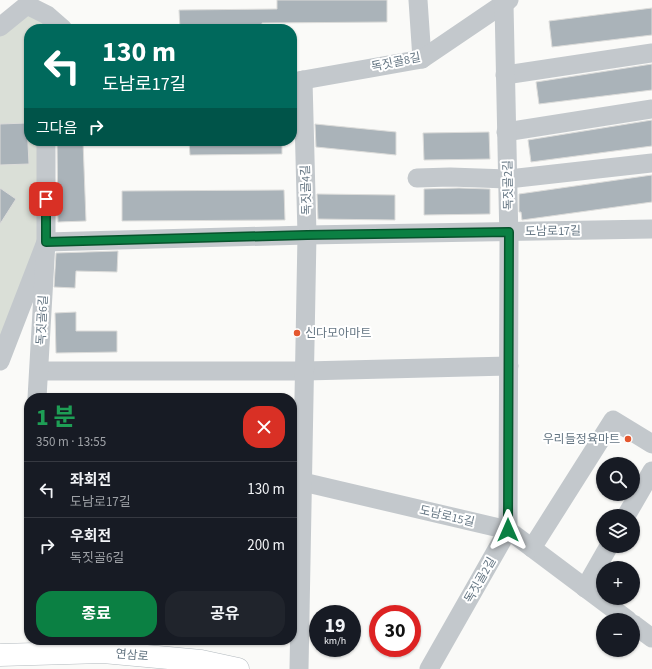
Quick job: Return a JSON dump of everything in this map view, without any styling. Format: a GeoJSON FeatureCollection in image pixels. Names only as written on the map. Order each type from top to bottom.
{"type":"FeatureCollection","features":[{"type":"Feature","properties":{"kind":"main road","name":"연삼로"},"geometry":{"type":"LineString","coordinates":[[0,655],[43,647],[201,661],[238,669]]}},
{"type":"Feature","properties":{"kind":"street"},"geometry":{"type":"LineString","coordinates":[[418,0],[422,59]]}},
{"type":"Feature","properties":{"kind":"street","name":"독짓골8길"},"geometry":{"type":"LineString","coordinates":[[297,82],[422,59],[506,2]]}},
{"type":"Feature","properties":{"kind":"street","name":"독짓골2길"},"geometry":{"type":"LineString","coordinates":[[429,669],[508,530],[509,232],[505,75],[506,2]]}},
{"type":"Feature","properties":{"kind":"street"},"geometry":{"type":"LineString","coordinates":[[0,27],[27,5],[46,22]]}},
{"type":"Feature","properties":{"kind":"street"},"geometry":{"type":"LineString","coordinates":[[505,75],[652,53]]}},
{"type":"Feature","properties":{"kind":"street","name":"독짓골4길"},"geometry":{"type":"LineString","coordinates":[[297,82],[307,235],[305,371],[297,482],[299,669]]}},
{"type":"Feature","properties":{"kind":"street"},"geometry":{"type":"LineString","coordinates":[[506,132],[652,108]]}},
{"type":"Feature","properties":{"kind":"street","name":"독짓골6길"},"geometry":{"type":"LineString","coordinates":[[37,393],[46,242],[46,146]]}},
{"type":"Feature","properties":{"kind":"street"},"geometry":{"type":"LineString","coordinates":[[417,178],[450,176],[508,179],[652,163]]}},
{"type":"Feature","properties":{"kind":"street","name":"도남로17길"},"geometry":{"type":"LineString","coordinates":[[46,242],[652,228]]}},
{"type":"Feature","properties":{"kind":"street","name":"독짓골6길"},"geometry":{"type":"LineString","coordinates":[[0,361],[46,242]]}},
{"type":"Feature","properties":{"kind":"street"},"geometry":{"type":"LineString","coordinates":[[39,370],[305,371],[509,366]]}},
{"type":"Feature","properties":{"kind":"street"},"geometry":{"type":"LineString","coordinates":[[532,548],[613,420],[652,444]]}},
{"type":"Feature","properties":{"kind":"street"},"geometry":{"type":"LineString","coordinates":[[630,509],[652,471]]}},
{"type":"Feature","properties":{"kind":"street","name":"도남로15길"},"geometry":{"type":"LineString","coordinates":[[297,482],[508,530],[619,613]]}},
{"type":"Feature","properties":{"kind":"street"},"geometry":{"type":"LineString","coordinates":[[585,588],[605,553]]}},
{"type":"Feature","properties":{"kind":"street"},"geometry":{"type":"LineString","coordinates":[[640,629],[652,638]]}},
{"type":"Feature","properties":{"kind":"shaded area"},"geometry":{"type":"Polygon","coordinates":[[[27,5],[47,15],[47,24],[24,24],[24,146],[46,146],[46,242],[0,369],[0,27],[27,5]]]}},
{"type":"Feature","properties":{"kind":"building"},"geometry":{"type":"Polygon","coordinates":[[[277,0],[387,0],[387,22],[180,24],[179,10],[277,9],[277,0]]]}},
{"type":"Feature","properties":{"kind":"building"},"geometry":{"type":"Polygon","coordinates":[[[652,8],[652,35],[552,47],[549,21],[652,8]]]}},
{"type":"Feature","properties":{"kind":"building"},"geometry":{"type":"Polygon","coordinates":[[[652,64],[652,90],[539,104],[536,82],[652,64]]]}},
{"type":"Feature","properties":{"kind":"building"},"geometry":{"type":"Polygon","coordinates":[[[652,120],[652,146],[531,162],[528,140],[652,120]]]}},
{"type":"Feature","properties":{"kind":"building"},"geometry":{"type":"Polygon","coordinates":[[[24,123],[24,146],[28,146],[29,164],[0,165],[0,124],[24,123]]]}},
{"type":"Feature","properties":{"kind":"building"},"geometry":{"type":"Polygon","coordinates":[[[315,124],[396,132],[396,155],[316,147],[315,124]]]}},
{"type":"Feature","properties":{"kind":"building"},"geometry":{"type":"Polygon","coordinates":[[[489,132],[490,159],[424,160],[423,133],[489,132]]]}},
{"type":"Feature","properties":{"kind":"building"},"geometry":{"type":"Polygon","coordinates":[[[57,146],[83,146],[86,221],[58,222],[57,146]]]}},
{"type":"Feature","properties":{"kind":"building"},"geometry":{"type":"Polygon","coordinates":[[[189,146],[282,146],[282,154],[190,155],[189,146]]]}},
{"type":"Feature","properties":{"kind":"building"},"geometry":{"type":"Polygon","coordinates":[[[652,175],[652,202],[522,220],[521,212],[519,212],[519,194],[652,175]]]}},
{"type":"Feature","properties":{"kind":"building"},"geometry":{"type":"Polygon","coordinates":[[[0,188],[16,199],[0,224],[0,188]]]}},
{"type":"Feature","properties":{"kind":"building"},"geometry":{"type":"Polygon","coordinates":[[[424,189],[490,189],[490,214],[424,215],[424,189]]]}},
{"type":"Feature","properties":{"kind":"building"},"geometry":{"type":"Polygon","coordinates":[[[284,190],[285,220],[122,221],[122,191],[284,190]]]}},
{"type":"Feature","properties":{"kind":"building"},"geometry":{"type":"Polygon","coordinates":[[[317,194],[395,195],[395,220],[318,219],[317,194]]]}},
{"type":"Feature","properties":{"kind":"building"},"geometry":{"type":"Polygon","coordinates":[[[118,251],[117,272],[76,271],[75,288],[54,287],[56,253],[118,251]]]}},
{"type":"Feature","properties":{"kind":"building"},"geometry":{"type":"Polygon","coordinates":[[[76,312],[76,331],[117,331],[117,352],[56,353],[55,313],[76,312]]]}},
{"type":"Feature","properties":{"kind":"place","name":"신다모아마트"},"geometry":{"type":"Point","coordinates":[297,333]}},
{"type":"Feature","properties":{"kind":"place","name":"우리들정육마트"},"geometry":{"type":"Point","coordinates":[628,439]}},
{"type":"Feature","properties":{"kind":"route"},"geometry":{"type":"LineString","coordinates":[[46,199],[46,242],[307,235],[509,232],[508,530]]}}]}
